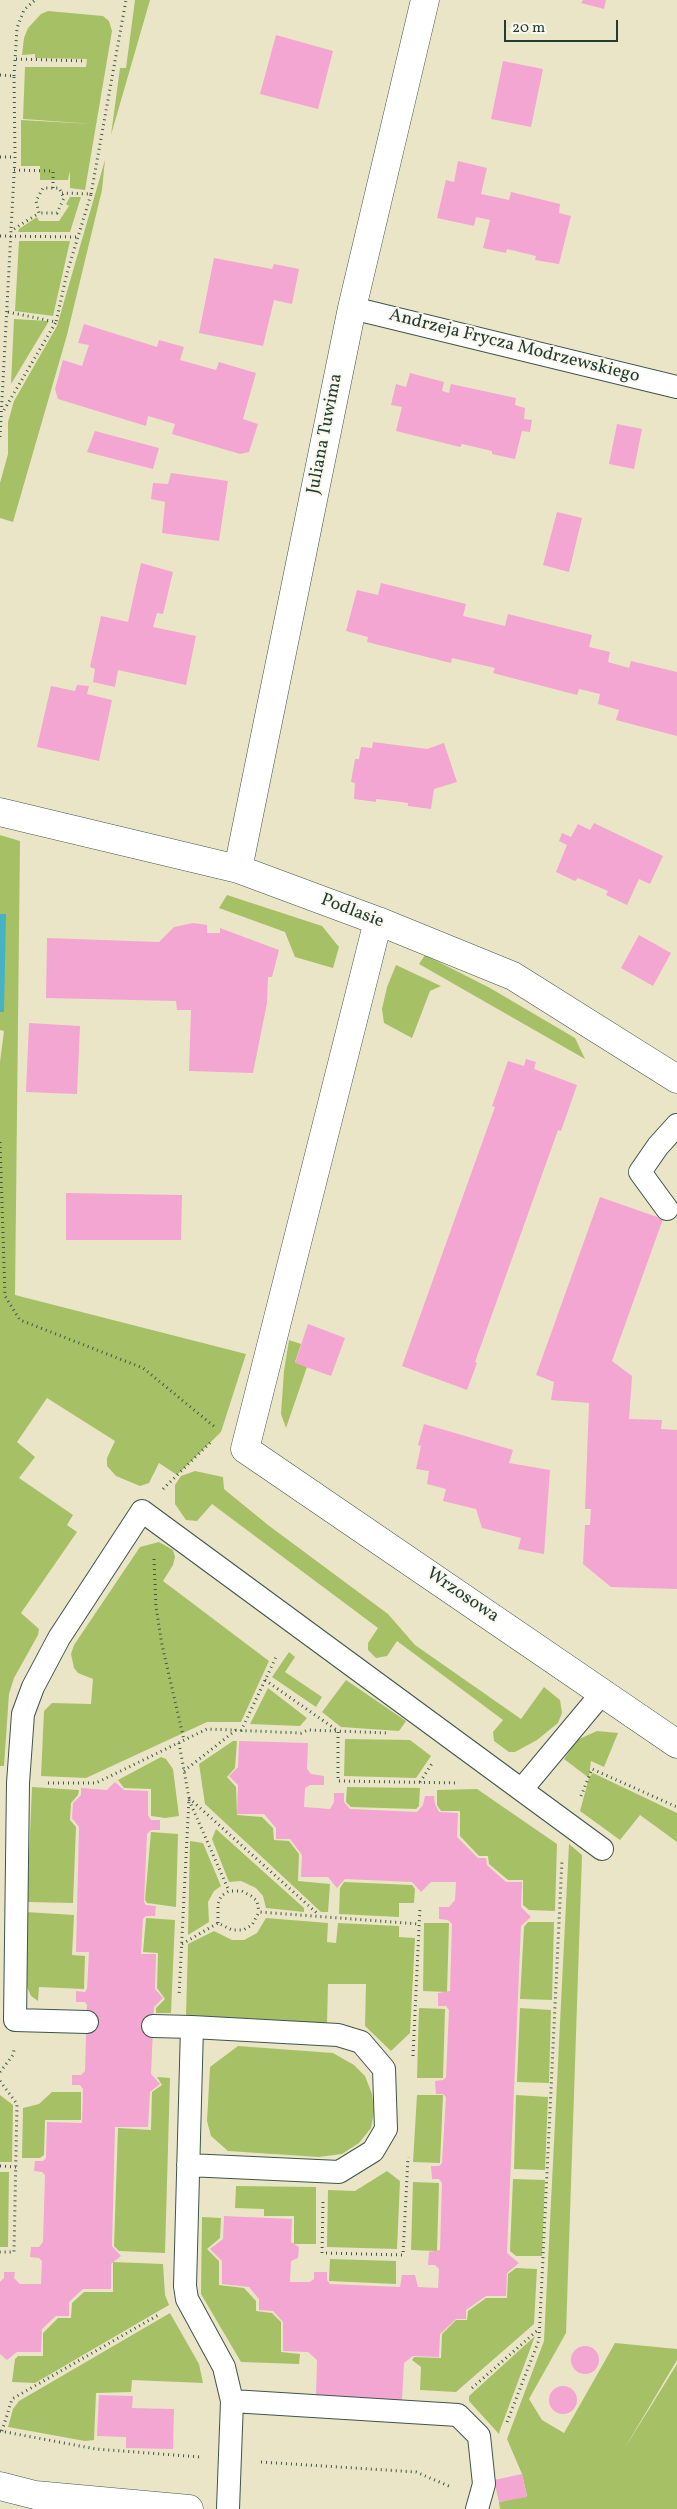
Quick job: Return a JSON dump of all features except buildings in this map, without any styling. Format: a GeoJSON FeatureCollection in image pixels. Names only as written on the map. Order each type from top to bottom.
{"type":"FeatureCollection","features":[{"type":"Feature","properties":{"kind":"street","name":"Juliana Tuwima"},"geometry":{"type":"LineString","coordinates":[[238,869],[352,308],[425,0]]}},
{"type":"Feature","properties":{"kind":"street","name":"Podlasie"},"geometry":{"type":"LineString","coordinates":[[0,812],[238,869],[378,921],[513,976],[677,1079]]}},
{"type":"Feature","properties":{"kind":"street"},"geometry":{"type":"LineString","coordinates":[[245,1449],[378,921]]}},
{"type":"Feature","properties":{"kind":"street","name":"Wrzosowa"},"geometry":{"type":"LineString","coordinates":[[245,1449],[677,1744]]}},
{"type":"Feature","properties":{"kind":"street"},"geometry":{"type":"LineString","coordinates":[[0,2486],[35,2495],[189,2509]]}},
{"type":"Feature","properties":{"kind":"lane","name":"Andrzeja Frycza Modrzewskiego"},"geometry":{"type":"LineString","coordinates":[[352,308],[677,387]]}},
{"type":"Feature","properties":{"kind":"lane"},"geometry":{"type":"LineString","coordinates":[[667,1209],[640,1172],[658,1146],[677,1125]]}},
{"type":"Feature","properties":{"kind":"lane"},"geometry":{"type":"LineString","coordinates":[[86,2022],[15,2020],[18,1783],[23,1714],[33,1687],[59,1638],[150,1517],[602,1849]]}},
{"type":"Feature","properties":{"kind":"lane"},"geometry":{"type":"LineString","coordinates":[[522,1789],[603,1692]]}},
{"type":"Feature","properties":{"kind":"lane"},"geometry":{"type":"LineString","coordinates":[[153,2026],[338,2035],[361,2042],[384,2069],[386,2129],[373,2151],[339,2172],[188,2165]]}},
{"type":"Feature","properties":{"kind":"lane"},"geometry":{"type":"LineString","coordinates":[[192,2027],[185,2286],[187,2299],[224,2368],[232,2400],[228,2509]]}},
{"type":"Feature","properties":{"kind":"lane"},"geometry":{"type":"LineString","coordinates":[[232,2400],[458,2414],[479,2436],[484,2484],[477,2509]]}},
{"type":"Feature","properties":{"kind":"path"},"geometry":{"type":"LineString","coordinates":[[0,437],[3,411],[15,157],[14,76],[17,28],[24,10],[35,0]]}},
{"type":"Feature","properties":{"kind":"path"},"geometry":{"type":"LineString","coordinates":[[3,411],[56,322],[91,194],[126,0]]}},
{"type":"Feature","properties":{"kind":"path"},"geometry":{"type":"LineString","coordinates":[[16,59],[86,61]]}},
{"type":"Feature","properties":{"kind":"path"},"geometry":{"type":"LineString","coordinates":[[0,75],[14,76]]}},
{"type":"Feature","properties":{"kind":"path"},"geometry":{"type":"LineString","coordinates":[[0,157],[15,157]]}},
{"type":"Feature","properties":{"kind":"path"},"geometry":{"type":"LineString","coordinates":[[14,170],[53,171],[53,188]]}},
{"type":"Feature","properties":{"kind":"path"},"geometry":{"type":"LineString","coordinates":[[11,231],[39,213],[57,213],[64,198],[59,188],[43,188],[36,201],[39,213]]}},
{"type":"Feature","properties":{"kind":"path"},"geometry":{"type":"LineString","coordinates":[[62,193],[91,194]]}},
{"type":"Feature","properties":{"kind":"path"},"geometry":{"type":"LineString","coordinates":[[0,236],[78,237]]}},
{"type":"Feature","properties":{"kind":"path"},"geometry":{"type":"LineString","coordinates":[[8,312],[56,322]]}},
{"type":"Feature","properties":{"kind":"path"},"geometry":{"type":"LineString","coordinates":[[0,1142],[5,1296],[20,1320],[143,1368],[221,1432],[245,1449]]}},
{"type":"Feature","properties":{"kind":"path"},"geometry":{"type":"LineString","coordinates":[[184,1740],[162,1645],[156,1607],[150,1517],[221,1432]]}},
{"type":"Feature","properties":{"kind":"path"},"geometry":{"type":"LineString","coordinates":[[242,1730],[276,1657]]}},
{"type":"Feature","properties":{"kind":"path"},"geometry":{"type":"LineString","coordinates":[[265,1680],[338,1731]]}},
{"type":"Feature","properties":{"kind":"path"},"geometry":{"type":"LineString","coordinates":[[18,1783],[96,1783],[207,1729],[301,1733],[308,1730],[393,1733]]}},
{"type":"Feature","properties":{"kind":"path"},"geometry":{"type":"LineString","coordinates":[[184,1771],[236,1730]]}},
{"type":"Feature","properties":{"kind":"path"},"geometry":{"type":"LineString","coordinates":[[338,1731],[338,1781],[467,1783]]}},
{"type":"Feature","properties":{"kind":"path"},"geometry":{"type":"LineString","coordinates":[[179,1743],[189,1798],[229,1891]]}},
{"type":"Feature","properties":{"kind":"path"},"geometry":{"type":"LineString","coordinates":[[420,1783],[438,1754]]}},
{"type":"Feature","properties":{"kind":"path"},"geometry":{"type":"LineString","coordinates":[[481,2452],[498,2443],[539,2340],[563,1842],[592,1769],[677,1807]]}},
{"type":"Feature","properties":{"kind":"path"},"geometry":{"type":"LineString","coordinates":[[189,1798],[320,1916]]}},
{"type":"Feature","properties":{"kind":"path"},"geometry":{"type":"LineString","coordinates":[[180,1964],[189,1798]]}},
{"type":"Feature","properties":{"kind":"path"},"geometry":{"type":"LineString","coordinates":[[229,1891],[242,1891],[257,1901],[259,1912],[252,1925],[244,1930],[232,1930],[218,1923],[218,1904],[221,1896],[229,1891]]}},
{"type":"Feature","properties":{"kind":"path"},"geometry":{"type":"LineString","coordinates":[[418,1959],[420,1907]]}},
{"type":"Feature","properties":{"kind":"path"},"geometry":{"type":"LineString","coordinates":[[259,1912],[419,1924]]}},
{"type":"Feature","properties":{"kind":"path"},"geometry":{"type":"LineString","coordinates":[[181,1944],[218,1923]]}},
{"type":"Feature","properties":{"kind":"path"},"geometry":{"type":"LineString","coordinates":[[0,2081],[17,2104],[14,2252],[0,2252]]}},
{"type":"Feature","properties":{"kind":"path"},"geometry":{"type":"LineString","coordinates":[[0,2166],[16,2167]]}},
{"type":"Feature","properties":{"kind":"path"},"geometry":{"type":"LineString","coordinates":[[324,2172],[322,2253],[403,2255],[406,2189]]}},
{"type":"Feature","properties":{"kind":"path"},"geometry":{"type":"LineString","coordinates":[[2,2431],[12,2399],[187,2299]]}},
{"type":"Feature","properties":{"kind":"path"},"geometry":{"type":"LineString","coordinates":[[465,2394],[539,2329]]}},
{"type":"Feature","properties":{"kind":"green space"},"geometry":{"type":"Polygon","coordinates":[[[135,0],[150,0],[111,135],[120,68],[126,68],[135,0]]]}},
{"type":"Feature","properties":{"kind":"green space"},"geometry":{"type":"Polygon","coordinates":[[[48,11],[103,16],[109,21],[112,31],[85,190],[70,188],[70,171],[68,180],[40,180],[40,166],[21,166],[21,120],[93,124],[23,119],[25,67],[86,67],[87,59],[35,58],[35,54],[22,55],[24,38],[28,28],[41,14],[48,11]]]}},
{"type":"Feature","properties":{"kind":"green space"},"geometry":{"type":"Polygon","coordinates":[[[105,160],[102,190],[67,335],[13,522],[0,518],[0,483],[8,454],[8,422],[14,401],[57,326],[105,160]]]}},
{"type":"Feature","properties":{"kind":"green space"},"geometry":{"type":"Polygon","coordinates":[[[70,197],[81,197],[70,232],[18,232],[19,229],[37,217],[39,221],[59,221],[69,206],[66,204],[70,197]]]}},
{"type":"Feature","properties":{"kind":"green space"},"geometry":{"type":"Polygon","coordinates":[[[19,241],[70,241],[53,316],[15,311],[19,241]]]}},
{"type":"Feature","properties":{"kind":"green space"},"geometry":{"type":"Polygon","coordinates":[[[14,319],[49,321],[11,384],[14,319]]]}},
{"type":"Feature","properties":{"kind":"green space"},"geometry":{"type":"Polygon","coordinates":[[[0,835],[20,841],[15,1295],[246,1354],[221,1432],[177,1475],[159,1463],[149,1483],[140,1486],[116,1476],[107,1466],[107,1458],[115,1441],[47,1398],[17,1442],[35,1457],[19,1478],[73,1515],[67,1525],[77,1532],[21,1613],[39,1629],[38,1635],[14,1678],[9,1694],[4,1766],[0,1766],[0,1062],[4,1031],[0,1030],[0,835]]]}},
{"type":"Feature","properties":{"kind":"green space"},"geometry":{"type":"Polygon","coordinates":[[[227,895],[322,926],[339,947],[333,968],[295,957],[285,932],[219,908],[227,895]]]}},
{"type":"Feature","properties":{"kind":"green space"},"geometry":{"type":"Polygon","coordinates":[[[425,955],[490,988],[575,1038],[585,1059],[419,964],[425,955]]]}},
{"type":"Feature","properties":{"kind":"green space"},"geometry":{"type":"Polygon","coordinates":[[[396,965],[441,986],[430,991],[412,1038],[384,1023],[382,1009],[387,987],[396,965]]]}},
{"type":"Feature","properties":{"kind":"green space"},"geometry":{"type":"Polygon","coordinates":[[[289,1340],[301,1344],[295,1362],[307,1367],[286,1428],[281,1414],[284,1371],[289,1340]]]}},
{"type":"Feature","properties":{"kind":"green space"},"geometry":{"type":"Polygon","coordinates":[[[195,1471],[223,1477],[224,1489],[268,1525],[388,1614],[415,1645],[521,1719],[544,1687],[560,1700],[562,1713],[558,1723],[537,1740],[515,1752],[509,1752],[494,1741],[493,1732],[503,1720],[397,1641],[387,1656],[376,1658],[368,1650],[368,1643],[378,1628],[212,1504],[197,1521],[186,1520],[175,1504],[175,1485],[181,1476],[195,1471]]]}},
{"type":"Feature","properties":{"kind":"green space"},"geometry":{"type":"Polygon","coordinates":[[[159,1542],[173,1550],[175,1557],[173,1565],[163,1581],[269,1661],[241,1722],[207,1722],[86,1778],[41,1776],[44,1711],[52,1703],[91,1704],[93,1679],[78,1673],[74,1668],[71,1654],[74,1645],[140,1547],[159,1542]]]}},
{"type":"Feature","properties":{"kind":"green space"},"geometry":{"type":"Polygon","coordinates":[[[289,1652],[295,1657],[285,1672],[322,1697],[316,1707],[272,1677],[289,1652]]]}},
{"type":"Feature","properties":{"kind":"green space"},"geometry":{"type":"Polygon","coordinates":[[[346,1680],[406,1721],[399,1731],[341,1727],[322,1712],[346,1680]]]}},
{"type":"Feature","properties":{"kind":"green space"},"geometry":{"type":"Polygon","coordinates":[[[268,1688],[307,1718],[300,1726],[250,1724],[268,1688]]]}},
{"type":"Feature","properties":{"kind":"green space"},"geometry":{"type":"Polygon","coordinates":[[[597,1731],[618,1733],[604,1767],[591,1761],[589,1777],[593,1773],[677,1813],[677,1842],[640,1815],[620,1840],[580,1811],[589,1778],[564,1759],[577,1740],[597,1731]]]}},
{"type":"Feature","properties":{"kind":"green space"},"geometry":{"type":"Polygon","coordinates":[[[345,1739],[410,1740],[431,1756],[416,1778],[344,1776],[345,1739]]]}},
{"type":"Feature","properties":{"kind":"green space"},"geometry":{"type":"Polygon","coordinates":[[[233,1741],[237,1741],[235,1768],[227,1777],[236,1787],[237,1815],[262,1817],[273,1828],[274,1840],[289,1841],[299,1854],[298,1881],[330,1884],[328,1912],[321,1912],[205,1804],[199,1764],[233,1741]]]}},
{"type":"Feature","properties":{"kind":"green space"},"geometry":{"type":"Polygon","coordinates":[[[161,1757],[166,1759],[173,1769],[179,1816],[165,1818],[151,1816],[151,1789],[124,1788],[118,1780],[161,1757]]]}},
{"type":"Feature","properties":{"kind":"green space"},"geometry":{"type":"Polygon","coordinates":[[[32,1787],[79,1790],[78,1795],[71,1803],[70,1820],[76,1827],[73,1903],[27,1902],[32,1787]]]}},
{"type":"Feature","properties":{"kind":"green space"},"geometry":{"type":"Polygon","coordinates":[[[347,1787],[420,1788],[419,1806],[416,1809],[351,1807],[346,1802],[347,1787]]]}},
{"type":"Feature","properties":{"kind":"green space"},"geometry":{"type":"Polygon","coordinates":[[[477,1789],[557,1844],[555,1911],[529,1910],[523,1905],[523,1880],[508,1880],[489,1864],[488,1856],[479,1856],[460,1836],[460,1811],[441,1811],[437,1805],[437,1790],[477,1789]]]}},
{"type":"Feature","properties":{"kind":"green space"},"geometry":{"type":"Polygon","coordinates":[[[216,1829],[304,1908],[304,1912],[266,1908],[263,1896],[256,1888],[241,1881],[229,1882],[212,1839],[216,1829]]]}},
{"type":"Feature","properties":{"kind":"green space"},"geometry":{"type":"Polygon","coordinates":[[[151,1832],[178,1834],[176,1907],[147,1903],[145,1900],[151,1832]]]}},
{"type":"Feature","properties":{"kind":"green space"},"geometry":{"type":"Polygon","coordinates":[[[190,1841],[203,1843],[221,1886],[214,1891],[208,1902],[209,1922],[188,1935],[190,1841]]]}},
{"type":"Feature","properties":{"kind":"green space"},"geometry":{"type":"Polygon","coordinates":[[[569,1844],[582,1855],[566,2333],[529,2399],[542,2420],[564,2433],[615,2343],[677,2349],[677,2360],[623,2451],[677,2364],[677,2509],[500,2509],[499,2502],[527,2496],[522,2474],[507,2439],[544,2341],[569,1844]]]}},
{"type":"Feature","properties":{"kind":"green space"},"geometry":{"type":"Polygon","coordinates":[[[344,1882],[412,1885],[415,1889],[414,1903],[399,1903],[399,1917],[339,1914],[340,1888],[344,1882]]]}},
{"type":"Feature","properties":{"kind":"green space"},"geometry":{"type":"Polygon","coordinates":[[[26,1912],[74,1915],[72,1955],[85,1956],[84,1989],[39,1987],[38,2001],[31,1996],[26,1985],[26,1912]]]}},
{"type":"Feature","properties":{"kind":"green space"},"geometry":{"type":"Polygon","coordinates":[[[146,1918],[175,1920],[171,2013],[156,2013],[156,2008],[165,1999],[157,1988],[158,1953],[143,1952],[146,1918]]]}},
{"type":"Feature","properties":{"kind":"green space"},"geometry":{"type":"Polygon","coordinates":[[[266,1918],[328,1923],[327,1942],[336,1943],[338,1923],[399,1926],[399,1937],[415,1938],[410,2033],[391,2051],[365,2026],[366,1984],[328,1984],[327,2023],[186,2015],[188,1944],[214,1931],[232,1940],[244,1940],[257,1933],[266,1918]]]}},
{"type":"Feature","properties":{"kind":"green space"},"geometry":{"type":"Polygon","coordinates":[[[528,1922],[554,1922],[552,2000],[520,1999],[524,1927],[528,1922]]]}},
{"type":"Feature","properties":{"kind":"green space"},"geometry":{"type":"Polygon","coordinates":[[[424,1923],[449,1923],[447,1992],[423,1991],[424,1923]]]}},
{"type":"Feature","properties":{"kind":"green space"},"geometry":{"type":"Polygon","coordinates":[[[419,2008],[445,2009],[443,2078],[417,2078],[419,2008]]]}},
{"type":"Feature","properties":{"kind":"green space"},"geometry":{"type":"Polygon","coordinates":[[[520,2008],[551,2010],[549,2083],[517,2082],[520,2008]]]}},
{"type":"Feature","properties":{"kind":"green space"},"geometry":{"type":"Polygon","coordinates":[[[238,2046],[333,2053],[354,2065],[365,2076],[372,2094],[374,2111],[371,2128],[359,2143],[342,2154],[319,2157],[228,2151],[211,2136],[207,2121],[210,2067],[238,2046]]]}},
{"type":"Feature","properties":{"kind":"green space"},"geometry":{"type":"Polygon","coordinates":[[[157,2077],[170,2078],[165,2253],[119,2251],[114,2246],[118,2128],[151,2130],[152,2092],[162,2085],[157,2077]]]}},
{"type":"Feature","properties":{"kind":"green space"},"geometry":{"type":"Polygon","coordinates":[[[52,2092],[81,2092],[81,2120],[45,2120],[44,2155],[40,2158],[22,2158],[23,2108],[39,2104],[52,2092]]]}},
{"type":"Feature","properties":{"kind":"green space"},"geometry":{"type":"Polygon","coordinates":[[[0,2095],[13,2105],[12,2162],[0,2162],[0,2095]]]}},
{"type":"Feature","properties":{"kind":"green space"},"geometry":{"type":"Polygon","coordinates":[[[417,2095],[443,2095],[440,2163],[413,2162],[417,2095]]]}},
{"type":"Feature","properties":{"kind":"green space"},"geometry":{"type":"Polygon","coordinates":[[[516,2095],[548,2097],[545,2170],[514,2169],[516,2095]]]}},
{"type":"Feature","properties":{"kind":"green space"},"geometry":{"type":"Polygon","coordinates":[[[387,2171],[400,2181],[397,2249],[327,2247],[328,2190],[355,2191],[387,2171]]]}},
{"type":"Feature","properties":{"kind":"green space"},"geometry":{"type":"Polygon","coordinates":[[[0,2172],[9,2172],[8,2247],[0,2247],[0,2172]]]}},
{"type":"Feature","properties":{"kind":"green space"},"geometry":{"type":"Polygon","coordinates":[[[513,2179],[545,2180],[542,2256],[516,2256],[510,2251],[513,2179]]]}},
{"type":"Feature","properties":{"kind":"green space"},"geometry":{"type":"Polygon","coordinates":[[[413,2182],[439,2183],[437,2251],[411,2250],[413,2182]]]}},
{"type":"Feature","properties":{"kind":"green space"},"geometry":{"type":"Polygon","coordinates":[[[236,2186],[316,2187],[316,2244],[294,2244],[294,2216],[264,2216],[264,2209],[235,2208],[236,2186]]]}},
{"type":"Feature","properties":{"kind":"green space"},"geometry":{"type":"Polygon","coordinates":[[[202,2217],[221,2218],[220,2238],[207,2249],[219,2261],[219,2285],[244,2288],[256,2301],[256,2311],[272,2313],[281,2322],[281,2352],[300,2354],[299,2364],[241,2362],[201,2294],[202,2217]]]}},
{"type":"Feature","properties":{"kind":"green space"},"geometry":{"type":"Polygon","coordinates":[[[330,2259],[396,2261],[396,2284],[329,2281],[330,2259]]]}},
{"type":"Feature","properties":{"kind":"green space"},"geometry":{"type":"Polygon","coordinates":[[[113,2262],[163,2264],[165,2295],[169,2305],[35,2383],[12,2382],[15,2359],[18,2356],[43,2356],[43,2333],[58,2318],[71,2318],[72,2303],[84,2292],[113,2292],[113,2262]]]}},
{"type":"Feature","properties":{"kind":"green space"},"geometry":{"type":"Polygon","coordinates":[[[516,2268],[537,2269],[534,2324],[456,2392],[420,2390],[421,2367],[412,2360],[414,2357],[441,2358],[442,2334],[456,2320],[467,2320],[468,2311],[486,2298],[507,2298],[508,2274],[516,2268]]]}},
{"type":"Feature","properties":{"kind":"green space"},"geometry":{"type":"Polygon","coordinates":[[[170,2313],[199,2364],[203,2383],[132,2380],[131,2392],[96,2393],[94,2440],[85,2441],[8,2427],[13,2409],[19,2401],[170,2313]]]}},
{"type":"Feature","properties":{"kind":"green space"},"geometry":{"type":"Polygon","coordinates":[[[535,2336],[499,2434],[469,2401],[469,2396],[535,2336]]]}},
{"type":"Feature","properties":{"kind":"water"},"geometry":{"type":"Polygon","coordinates":[[[0,914],[6,914],[4,1012],[0,1012],[0,914]]]}}]}
